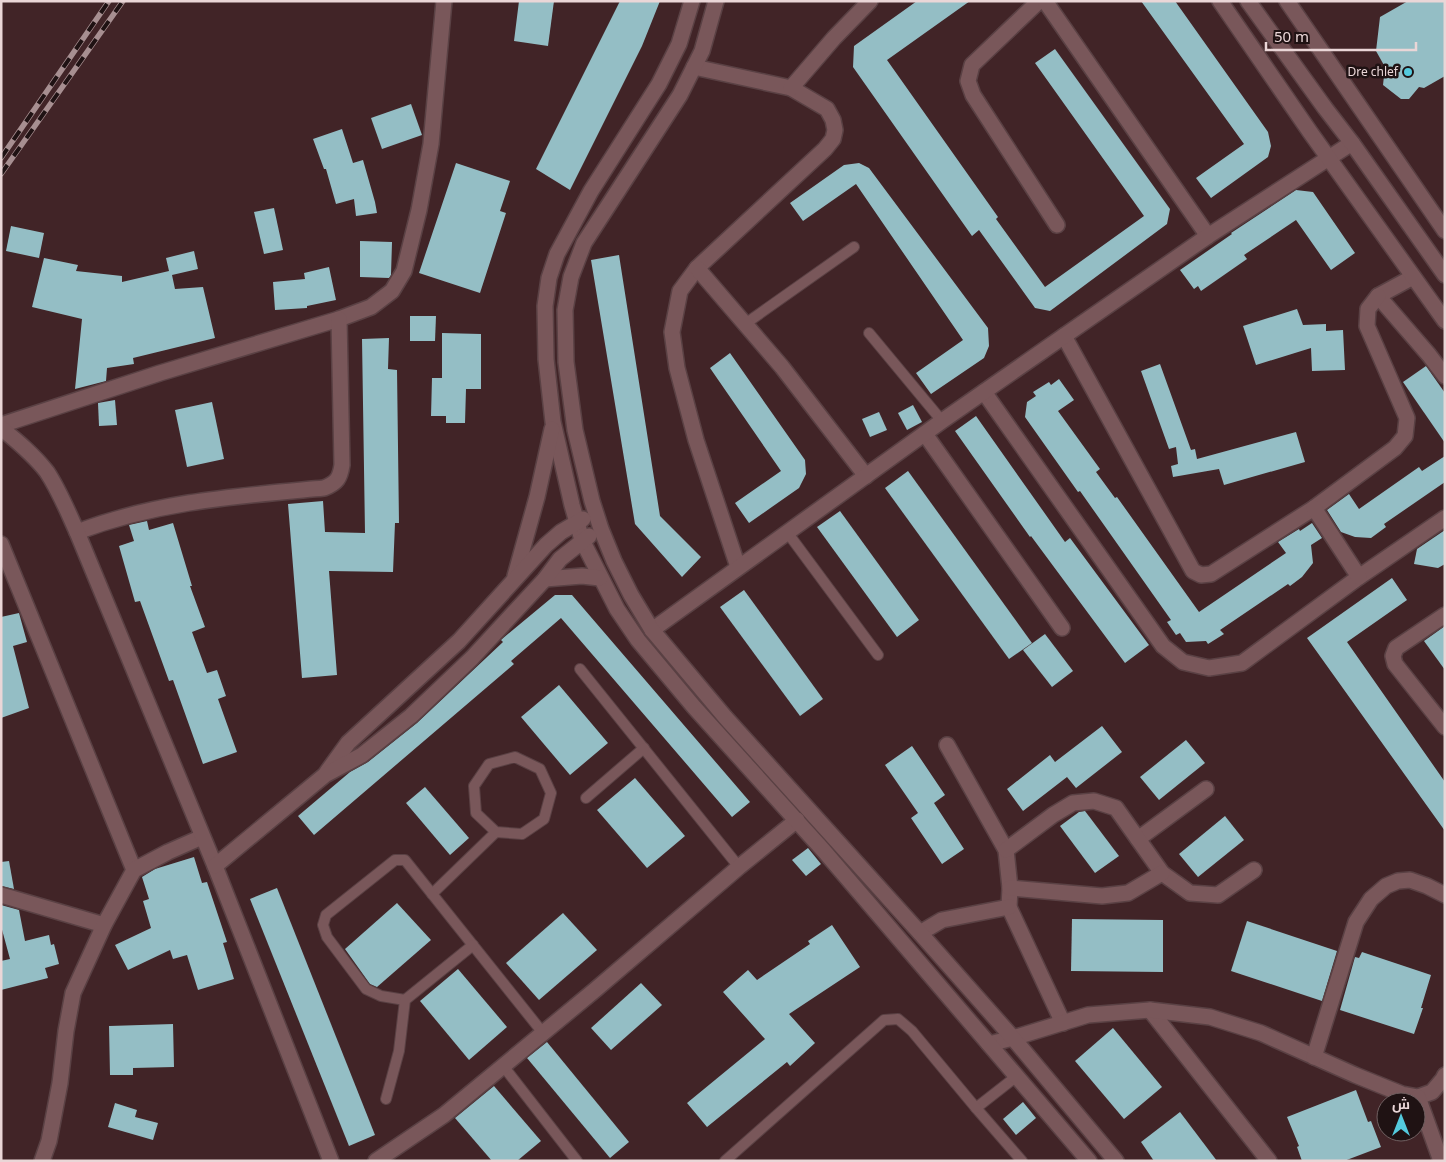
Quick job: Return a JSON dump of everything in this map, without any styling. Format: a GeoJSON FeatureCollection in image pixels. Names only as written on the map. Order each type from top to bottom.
{"type":"FeatureCollection","features":[{"type":"Feature","properties":{"kind":"street"},"geometry":{"type":"LineString","coordinates":[[331,1161],[202,836],[77,532],[60,495],[46,472],[32,455],[1,426],[160,373],[338,319],[371,307],[392,291],[404,271],[414,233],[430,144],[444,1]]}},
{"type":"Feature","properties":{"kind":"street"},"geometry":{"type":"LineString","coordinates":[[692,1],[679,44],[659,84],[591,191],[557,254],[552,270],[544,306],[546,359],[553,422],[576,523],[600,578],[617,609],[638,640],[694,707],[797,820],[1089,1161]]}},
{"type":"Feature","properties":{"kind":"street"},"geometry":{"type":"LineString","coordinates":[[716,1],[702,51],[680,95],[584,243],[571,277],[565,310],[566,362],[575,430],[595,512],[614,561],[631,596],[652,630],[725,717],[1013,1038],[1116,1161]]}},
{"type":"Feature","properties":{"kind":"street"},"geometry":{"type":"LineString","coordinates":[[791,88],[834,38],[870,1]]}},
{"type":"Feature","properties":{"kind":"street"},"geometry":{"type":"LineString","coordinates":[[1039,1],[972,65],[968,81],[973,95],[1057,225]]}},
{"type":"Feature","properties":{"kind":"street"},"geometry":{"type":"LineString","coordinates":[[1045,1],[1208,236]]}},
{"type":"Feature","properties":{"kind":"street"},"geometry":{"type":"LineString","coordinates":[[1220,1],[1445,321]]}},
{"type":"Feature","properties":{"kind":"street"},"geometry":{"type":"LineString","coordinates":[[1248,1],[1325,108],[1440,257],[1445,275]]}},
{"type":"Feature","properties":{"kind":"street"},"geometry":{"type":"LineString","coordinates":[[1287,1],[1445,231]]}},
{"type":"Feature","properties":{"kind":"street"},"geometry":{"type":"LineString","coordinates":[[694,67],[791,88],[827,109],[833,120],[835,130],[833,139],[825,149],[698,268],[680,291],[672,332],[677,368],[696,440],[738,567]]}},
{"type":"Feature","properties":{"kind":"street"},"geometry":{"type":"LineString","coordinates":[[652,630],[942,421],[1064,336],[1208,236],[1352,143]]}},
{"type":"Feature","properties":{"kind":"street"},"geometry":{"type":"LineString","coordinates":[[698,268],[782,367],[866,476]]}},
{"type":"Feature","properties":{"kind":"street"},"geometry":{"type":"LineString","coordinates":[[1064,336],[1193,571],[1201,575],[1211,574],[1314,508],[1395,448],[1405,436],[1408,426],[1407,418],[1367,326],[1368,309],[1378,296],[1413,277]]}},
{"type":"Feature","properties":{"kind":"street"},"geometry":{"type":"LineString","coordinates":[[1378,296],[1445,376]]}},
{"type":"Feature","properties":{"kind":"street"},"geometry":{"type":"LineString","coordinates":[[77,532],[108,520],[199,500],[324,488],[335,484],[340,477],[342,465],[338,319]]}},
{"type":"Feature","properties":{"kind":"street"},"geometry":{"type":"LineString","coordinates":[[984,392],[1163,646],[1183,662],[1209,668],[1242,663],[1359,577],[1445,518]]}},
{"type":"Feature","properties":{"kind":"street"},"geometry":{"type":"LineString","coordinates":[[513,581],[537,497],[553,422]]}},
{"type":"Feature","properties":{"kind":"street"},"geometry":{"type":"LineString","coordinates":[[925,434],[1062,628]]}},
{"type":"Feature","properties":{"kind":"street"},"geometry":{"type":"LineString","coordinates":[[1314,508],[1359,577]]}},
{"type":"Feature","properties":{"kind":"street"},"geometry":{"type":"LineString","coordinates":[[325,775],[348,743],[459,640],[546,545],[561,532],[595,512]]}},
{"type":"Feature","properties":{"kind":"street"},"geometry":{"type":"LineString","coordinates":[[214,866],[325,775],[362,755],[410,716],[472,658],[560,559],[582,540],[601,529]]}},
{"type":"Feature","properties":{"kind":"street"},"geometry":{"type":"LineString","coordinates":[[1,544],[134,870]]}},
{"type":"Feature","properties":{"kind":"street"},"geometry":{"type":"LineString","coordinates":[[544,579],[582,576],[600,578]]}},
{"type":"Feature","properties":{"kind":"street"},"geometry":{"type":"LineString","coordinates":[[1445,615],[1396,648],[1393,656],[1395,664],[1445,727]]}},
{"type":"Feature","properties":{"kind":"street"},"geometry":{"type":"LineString","coordinates":[[947,745],[1006,850],[1010,888],[1008,907],[1064,1023]]}},
{"type":"Feature","properties":{"kind":"street"},"geometry":{"type":"LineString","coordinates":[[1138,839],[1206,789]]}},
{"type":"Feature","properties":{"kind":"street"},"geometry":{"type":"LineString","coordinates":[[1006,850],[1073,803],[1094,802],[1116,808],[1162,872],[1190,893],[1218,895],[1254,870]]}},
{"type":"Feature","properties":{"kind":"street"},"geometry":{"type":"LineString","coordinates":[[376,1161],[444,1115],[739,866],[797,820]]}},
{"type":"Feature","properties":{"kind":"street"},"geometry":{"type":"LineString","coordinates":[[42,1161],[49,1141],[60,1082],[73,993],[104,925],[134,870],[202,836]]}},
{"type":"Feature","properties":{"kind":"street"},"geometry":{"type":"LineString","coordinates":[[1010,888],[1102,896],[1128,893],[1162,872]]}},
{"type":"Feature","properties":{"kind":"street"},"geometry":{"type":"LineString","coordinates":[[1314,1056],[1356,922],[1371,899],[1386,886],[1398,881],[1410,880],[1445,895]]}},
{"type":"Feature","properties":{"kind":"street"},"geometry":{"type":"LineString","coordinates":[[1,896],[104,925]]}},
{"type":"Feature","properties":{"kind":"street"},"geometry":{"type":"LineString","coordinates":[[920,933],[942,920],[1008,907]]}},
{"type":"Feature","properties":{"kind":"street"},"geometry":{"type":"LineString","coordinates":[[989,1044],[1088,1015],[1150,1010],[1210,1017],[1261,1034],[1397,1092]]}},
{"type":"Feature","properties":{"kind":"street"},"geometry":{"type":"LineString","coordinates":[[1150,1010],[1269,1161]]}},
{"type":"Feature","properties":{"kind":"street"},"geometry":{"type":"LineString","coordinates":[[1426,1094],[1432,1092],[1445,1074]]}},
{"type":"Feature","properties":{"kind":"street"},"geometry":{"type":"LineString","coordinates":[[1426,1119],[1441,1161]]}},
{"type":"Feature","properties":{"kind":"lane"},"geometry":{"type":"LineString","coordinates":[[745,324],[854,247]]}},
{"type":"Feature","properties":{"kind":"lane"},"geometry":{"type":"LineString","coordinates":[[869,333],[942,421]]}},
{"type":"Feature","properties":{"kind":"lane"},"geometry":{"type":"LineString","coordinates":[[787,532],[878,655]]}},
{"type":"Feature","properties":{"kind":"lane"},"geometry":{"type":"LineString","coordinates":[[580,669],[739,866]]}},
{"type":"Feature","properties":{"kind":"lane"},"geometry":{"type":"LineString","coordinates":[[586,798],[644,748]]}},
{"type":"Feature","properties":{"kind":"lane"},"geometry":{"type":"LineString","coordinates":[[432,894],[496,832],[522,834],[544,819],[551,793],[540,769],[515,757],[489,764],[474,786],[476,813],[496,832]]}},
{"type":"Feature","properties":{"kind":"lane"},"geometry":{"type":"LineString","coordinates":[[404,1000],[381,996],[366,989],[327,937],[323,925],[326,915],[400,858],[404,860],[432,894],[543,1033]]}},
{"type":"Feature","properties":{"kind":"lane"},"geometry":{"type":"LineString","coordinates":[[386,1099],[399,1051],[404,1000],[472,945]]}},
{"type":"Feature","properties":{"kind":"lane"},"geometry":{"type":"LineString","coordinates":[[725,1161],[884,1020],[898,1020],[912,1032],[1022,1161]]}},
{"type":"Feature","properties":{"kind":"lane"},"geometry":{"type":"LineString","coordinates":[[504,1066],[577,1161]]}},
{"type":"Feature","properties":{"kind":"lane"},"geometry":{"type":"LineString","coordinates":[[976,1108],[1017,1076]]}},
{"type":"Feature","properties":{"kind":"building"},"geometry":{"type":"Polygon","coordinates":[[[519,1],[554,1],[548,46],[514,41],[519,1]]]}},
{"type":"Feature","properties":{"kind":"building"},"geometry":{"type":"Polygon","coordinates":[[[620,1],[660,1],[642,46],[570,190],[536,169],[620,1]]]}},
{"type":"Feature","properties":{"kind":"building"},"geometry":{"type":"Polygon","coordinates":[[[917,1],[970,1],[887,60],[1045,287],[1144,216],[1035,63],[1055,49],[1170,209],[1167,224],[1050,311],[1035,308],[979,230],[972,236],[853,67],[854,46],[917,1]]]}},
{"type":"Feature","properties":{"kind":"building"},"geometry":{"type":"Polygon","coordinates":[[[1141,1],[1175,1],[1268,132],[1271,146],[1268,157],[1211,198],[1196,178],[1244,144],[1141,1]]]}},
{"type":"Feature","properties":{"kind":"building"},"geometry":{"type":"Polygon","coordinates":[[[1408,1],[1445,1],[1445,76],[1424,88],[1419,87],[1409,99],[1401,99],[1383,85],[1385,67],[1376,51],[1380,17],[1408,1]]]}},
{"type":"Feature","properties":{"kind":"building"},"geometry":{"type":"Polygon","coordinates":[[[411,104],[422,135],[382,149],[371,118],[411,104]]]}},
{"type":"Feature","properties":{"kind":"building"},"geometry":{"type":"Polygon","coordinates":[[[342,129],[353,163],[363,160],[377,213],[356,216],[354,199],[336,204],[326,169],[324,169],[313,139],[342,129]]]}},
{"type":"Feature","properties":{"kind":"building"},"geometry":{"type":"Polygon","coordinates":[[[456,163],[510,181],[500,211],[506,213],[480,293],[419,273],[456,163]]]}},
{"type":"Feature","properties":{"kind":"building"},"geometry":{"type":"Polygon","coordinates":[[[859,163],[869,168],[988,328],[989,346],[984,358],[931,394],[916,373],[963,340],[856,184],[803,221],[790,203],[844,165],[859,163]]]}},
{"type":"Feature","properties":{"kind":"building"},"geometry":{"type":"Polygon","coordinates":[[[1296,190],[1313,192],[1355,253],[1331,270],[1296,220],[1244,255],[1247,259],[1201,291],[1198,286],[1194,289],[1180,270],[1231,233],[1296,190]]]}},
{"type":"Feature","properties":{"kind":"building"},"geometry":{"type":"Polygon","coordinates":[[[274,208],[283,250],[264,254],[254,212],[274,208]]]}},
{"type":"Feature","properties":{"kind":"building"},"geometry":{"type":"Polygon","coordinates":[[[11,226],[44,233],[39,258],[6,251],[11,226]]]}},
{"type":"Feature","properties":{"kind":"building"},"geometry":{"type":"Polygon","coordinates":[[[360,241],[392,242],[391,275],[389,278],[360,277],[360,241]]]}},
{"type":"Feature","properties":{"kind":"building"},"geometry":{"type":"Polygon","coordinates":[[[194,251],[198,269],[172,275],[175,289],[203,287],[215,338],[133,358],[134,364],[107,368],[106,381],[75,389],[82,319],[32,307],[44,258],[78,265],[76,271],[122,276],[122,282],[169,271],[166,258],[194,251]]]}},
{"type":"Feature","properties":{"kind":"building"},"geometry":{"type":"Polygon","coordinates":[[[619,255],[660,516],[701,557],[682,577],[635,524],[591,260],[619,255]]]}},
{"type":"Feature","properties":{"kind":"building"},"geometry":{"type":"Polygon","coordinates":[[[329,267],[336,300],[307,306],[307,308],[275,310],[273,282],[305,279],[304,273],[329,267]]]}},
{"type":"Feature","properties":{"kind":"building"},"geometry":{"type":"Polygon","coordinates":[[[1297,309],[1303,325],[1326,324],[1326,331],[1343,330],[1345,370],[1312,371],[1311,348],[1256,365],[1243,326],[1297,309]]]}},
{"type":"Feature","properties":{"kind":"building"},"geometry":{"type":"Polygon","coordinates":[[[410,316],[436,316],[435,341],[410,341],[410,316]]]}},
{"type":"Feature","properties":{"kind":"building"},"geometry":{"type":"Polygon","coordinates":[[[442,333],[481,334],[481,389],[466,389],[465,423],[446,423],[446,416],[431,416],[432,378],[442,378],[442,333]]]}},
{"type":"Feature","properties":{"kind":"building"},"geometry":{"type":"Polygon","coordinates":[[[389,338],[388,369],[397,370],[399,523],[395,523],[393,572],[329,571],[337,675],[302,678],[288,504],[323,501],[325,532],[365,533],[362,339],[389,338]]]}},
{"type":"Feature","properties":{"kind":"building"},"geometry":{"type":"Polygon","coordinates":[[[730,353],[805,460],[806,474],[799,488],[749,523],[735,503],[781,471],[710,368],[730,353]]]}},
{"type":"Feature","properties":{"kind":"building"},"geometry":{"type":"Polygon","coordinates":[[[1160,364],[1191,450],[1195,449],[1197,459],[1296,432],[1305,462],[1224,485],[1219,469],[1173,477],[1171,466],[1178,464],[1176,447],[1169,449],[1141,371],[1160,364]]]}},
{"type":"Feature","properties":{"kind":"building"},"geometry":{"type":"Polygon","coordinates":[[[1426,366],[1445,393],[1445,443],[1403,382],[1426,366]]]}},
{"type":"Feature","properties":{"kind":"building"},"geometry":{"type":"Polygon","coordinates":[[[1059,379],[1074,400],[1058,411],[1100,469],[1096,472],[1115,498],[1117,497],[1199,612],[1286,553],[1278,542],[1312,523],[1322,538],[1311,545],[1313,563],[1302,577],[1290,586],[1288,584],[1220,630],[1224,634],[1208,644],[1206,641],[1186,642],[1180,633],[1176,635],[1167,622],[1171,620],[1025,417],[1027,402],[1036,396],[1033,392],[1049,382],[1051,385],[1059,379]]]}},
{"type":"Feature","properties":{"kind":"building"},"geometry":{"type":"Polygon","coordinates":[[[115,400],[117,425],[99,426],[98,403],[115,400]]]}},
{"type":"Feature","properties":{"kind":"building"},"geometry":{"type":"Polygon","coordinates":[[[212,402],[224,459],[187,467],[175,410],[212,402]]]}},
{"type":"Feature","properties":{"kind":"building"},"geometry":{"type":"Polygon","coordinates":[[[913,405],[922,422],[907,430],[898,413],[913,405]]]}},
{"type":"Feature","properties":{"kind":"building"},"geometry":{"type":"Polygon","coordinates":[[[879,412],[887,430],[870,437],[862,419],[879,412]]]}},
{"type":"Feature","properties":{"kind":"building"},"geometry":{"type":"Polygon","coordinates":[[[976,416],[1065,542],[1070,538],[1149,645],[1125,663],[1030,537],[955,431],[976,416]]]}},
{"type":"Feature","properties":{"kind":"building"},"geometry":{"type":"Polygon","coordinates":[[[1445,456],[1445,482],[1384,524],[1386,527],[1371,538],[1355,537],[1341,532],[1327,510],[1349,494],[1359,509],[1419,467],[1422,471],[1445,456]]]}},
{"type":"Feature","properties":{"kind":"building"},"geometry":{"type":"Polygon","coordinates":[[[908,471],[1032,643],[1009,659],[885,488],[908,471]]]}},
{"type":"Feature","properties":{"kind":"building"},"geometry":{"type":"Polygon","coordinates":[[[840,511],[919,620],[897,637],[817,527],[840,511]]]}},
{"type":"Feature","properties":{"kind":"building"},"geometry":{"type":"Polygon","coordinates":[[[147,521],[149,530],[173,523],[192,586],[190,586],[205,627],[192,632],[207,673],[217,670],[226,696],[218,699],[237,752],[203,764],[173,680],[169,681],[140,601],[135,602],[119,546],[134,541],[129,525],[147,521]]]}},
{"type":"Feature","properties":{"kind":"building"},"geometry":{"type":"Polygon","coordinates":[[[1445,530],[1445,564],[1438,568],[1414,564],[1417,549],[1445,530]]]}},
{"type":"Feature","properties":{"kind":"building"},"geometry":{"type":"Polygon","coordinates":[[[1392,578],[1407,600],[1347,642],[1445,782],[1445,831],[1307,638],[1392,578]]]}},
{"type":"Feature","properties":{"kind":"building"},"geometry":{"type":"Polygon","coordinates":[[[744,590],[823,699],[800,716],[720,607],[744,590]]]}},
{"type":"Feature","properties":{"kind":"building"},"geometry":{"type":"Polygon","coordinates":[[[555,595],[572,595],[750,802],[732,817],[561,618],[511,661],[514,664],[314,835],[298,816],[350,772],[368,762],[417,723],[503,642],[502,639],[555,595]]]}},
{"type":"Feature","properties":{"kind":"building"},"geometry":{"type":"Polygon","coordinates":[[[19,613],[27,642],[13,646],[29,708],[1,718],[1,617],[19,613]]]}},
{"type":"Feature","properties":{"kind":"building"},"geometry":{"type":"Polygon","coordinates":[[[1445,626],[1445,670],[1424,641],[1445,626]]]}},
{"type":"Feature","properties":{"kind":"building"},"geometry":{"type":"Polygon","coordinates":[[[1045,634],[1073,671],[1052,687],[1023,650],[1045,634]]]}},
{"type":"Feature","properties":{"kind":"building"},"geometry":{"type":"Polygon","coordinates":[[[559,685],[608,743],[570,775],[521,717],[559,685]]]}},
{"type":"Feature","properties":{"kind":"building"},"geometry":{"type":"Polygon","coordinates":[[[1102,726],[1122,752],[1076,788],[1067,777],[1023,811],[1007,789],[1050,755],[1055,762],[1102,726]]]}},
{"type":"Feature","properties":{"kind":"building"},"geometry":{"type":"Polygon","coordinates":[[[1186,740],[1205,763],[1159,800],[1140,777],[1186,740]]]}},
{"type":"Feature","properties":{"kind":"building"},"geometry":{"type":"Polygon","coordinates":[[[912,746],[945,795],[934,803],[964,849],[942,864],[911,818],[918,813],[885,765],[912,746]]]}},
{"type":"Feature","properties":{"kind":"building"},"geometry":{"type":"Polygon","coordinates":[[[635,778],[685,836],[647,868],[597,810],[635,778]]]}},
{"type":"Feature","properties":{"kind":"building"},"geometry":{"type":"Polygon","coordinates":[[[425,787],[469,838],[450,855],[406,803],[425,787]]]}},
{"type":"Feature","properties":{"kind":"building"},"geometry":{"type":"Polygon","coordinates":[[[1085,811],[1119,856],[1095,873],[1060,826],[1079,812],[1085,811]]]}},
{"type":"Feature","properties":{"kind":"building"},"geometry":{"type":"Polygon","coordinates":[[[1225,816],[1244,840],[1198,877],[1179,854],[1225,816]]]}},
{"type":"Feature","properties":{"kind":"building"},"geometry":{"type":"Polygon","coordinates":[[[808,848],[821,864],[806,876],[792,860],[808,848]]]}},
{"type":"Feature","properties":{"kind":"building"},"geometry":{"type":"Polygon","coordinates":[[[194,857],[202,883],[207,882],[227,942],[223,943],[234,979],[198,990],[187,955],[173,959],[170,950],[128,970],[115,945],[151,928],[143,901],[149,899],[142,877],[155,869],[194,857]]]}},
{"type":"Feature","properties":{"kind":"building"},"geometry":{"type":"Polygon","coordinates":[[[9,861],[14,889],[1,886],[1,862],[9,861]]]}},
{"type":"Feature","properties":{"kind":"building"},"geometry":{"type":"Polygon","coordinates":[[[277,888],[375,1135],[349,1146],[250,899],[277,888]]]}},
{"type":"Feature","properties":{"kind":"building"},"geometry":{"type":"Polygon","coordinates":[[[397,903],[431,940],[377,987],[370,984],[345,949],[397,903]]]}},
{"type":"Feature","properties":{"kind":"building"},"geometry":{"type":"Polygon","coordinates":[[[1,905],[19,910],[25,941],[49,935],[51,945],[54,944],[59,964],[45,968],[48,978],[1,990],[1,961],[10,959],[1,926],[1,905]]]}},
{"type":"Feature","properties":{"kind":"building"},"geometry":{"type":"Polygon","coordinates":[[[563,913],[597,950],[539,1000],[506,963],[563,913]]]}},
{"type":"Feature","properties":{"kind":"building"},"geometry":{"type":"Polygon","coordinates":[[[1072,919],[1163,920],[1163,972],[1071,971],[1072,919]]]}},
{"type":"Feature","properties":{"kind":"building"},"geometry":{"type":"Polygon","coordinates":[[[1247,921],[1337,951],[1322,1001],[1231,971],[1247,921]]]}},
{"type":"Feature","properties":{"kind":"building"},"geometry":{"type":"Polygon","coordinates":[[[832,925],[860,967],[789,1014],[815,1043],[790,1066],[787,1062],[707,1127],[687,1103],[765,1039],[723,992],[748,970],[757,980],[810,944],[808,941],[832,925]]]}},
{"type":"Feature","properties":{"kind":"building"},"geometry":{"type":"Polygon","coordinates":[[[1362,952],[1431,975],[1414,1034],[1340,1010],[1355,957],[1359,958],[1362,952]]]}},
{"type":"Feature","properties":{"kind":"building"},"geometry":{"type":"Polygon","coordinates":[[[458,969],[507,1027],[469,1060],[420,1001],[458,969]]]}},
{"type":"Feature","properties":{"kind":"building"},"geometry":{"type":"Polygon","coordinates":[[[641,983],[662,1005],[611,1050],[591,1028],[641,983]]]}},
{"type":"Feature","properties":{"kind":"building"},"geometry":{"type":"Polygon","coordinates":[[[173,1024],[174,1067],[133,1068],[133,1075],[110,1075],[109,1026],[173,1024]]]}},
{"type":"Feature","properties":{"kind":"building"},"geometry":{"type":"Polygon","coordinates":[[[1113,1028],[1162,1087],[1124,1119],[1075,1061],[1113,1028]]]}},
{"type":"Feature","properties":{"kind":"building"},"geometry":{"type":"Polygon","coordinates":[[[547,1042],[629,1142],[610,1158],[527,1058],[547,1042]]]}},
{"type":"Feature","properties":{"kind":"building"},"geometry":{"type":"Polygon","coordinates":[[[494,1086],[541,1141],[517,1161],[492,1161],[455,1118],[494,1086]]]}},
{"type":"Feature","properties":{"kind":"building"},"geometry":{"type":"Polygon","coordinates":[[[1356,1090],[1368,1122],[1371,1121],[1376,1134],[1376,1142],[1379,1142],[1381,1147],[1344,1161],[1302,1161],[1297,1147],[1299,1146],[1287,1117],[1356,1090]]]}},
{"type":"Feature","properties":{"kind":"building"},"geometry":{"type":"Polygon","coordinates":[[[1023,1102],[1036,1118],[1016,1135],[1003,1119],[1023,1102]]]}},
{"type":"Feature","properties":{"kind":"building"},"geometry":{"type":"Polygon","coordinates":[[[115,1103],[137,1110],[135,1117],[158,1123],[153,1140],[108,1127],[115,1103]]]}},
{"type":"Feature","properties":{"kind":"building"},"geometry":{"type":"Polygon","coordinates":[[[1180,1112],[1217,1161],[1154,1161],[1141,1142],[1180,1112]]]}},
{"type":"Feature","properties":{"kind":"railway"},"geometry":{"type":"LineString","coordinates":[[1,158],[109,1]]}},
{"type":"Feature","properties":{"kind":"railway"},"geometry":{"type":"LineString","coordinates":[[1,174],[123,1]]}},
{"type":"Feature","properties":{"kind":"place","name":"Dre chlef"},"geometry":{"type":"Point","coordinates":[1408,72]}}]}
